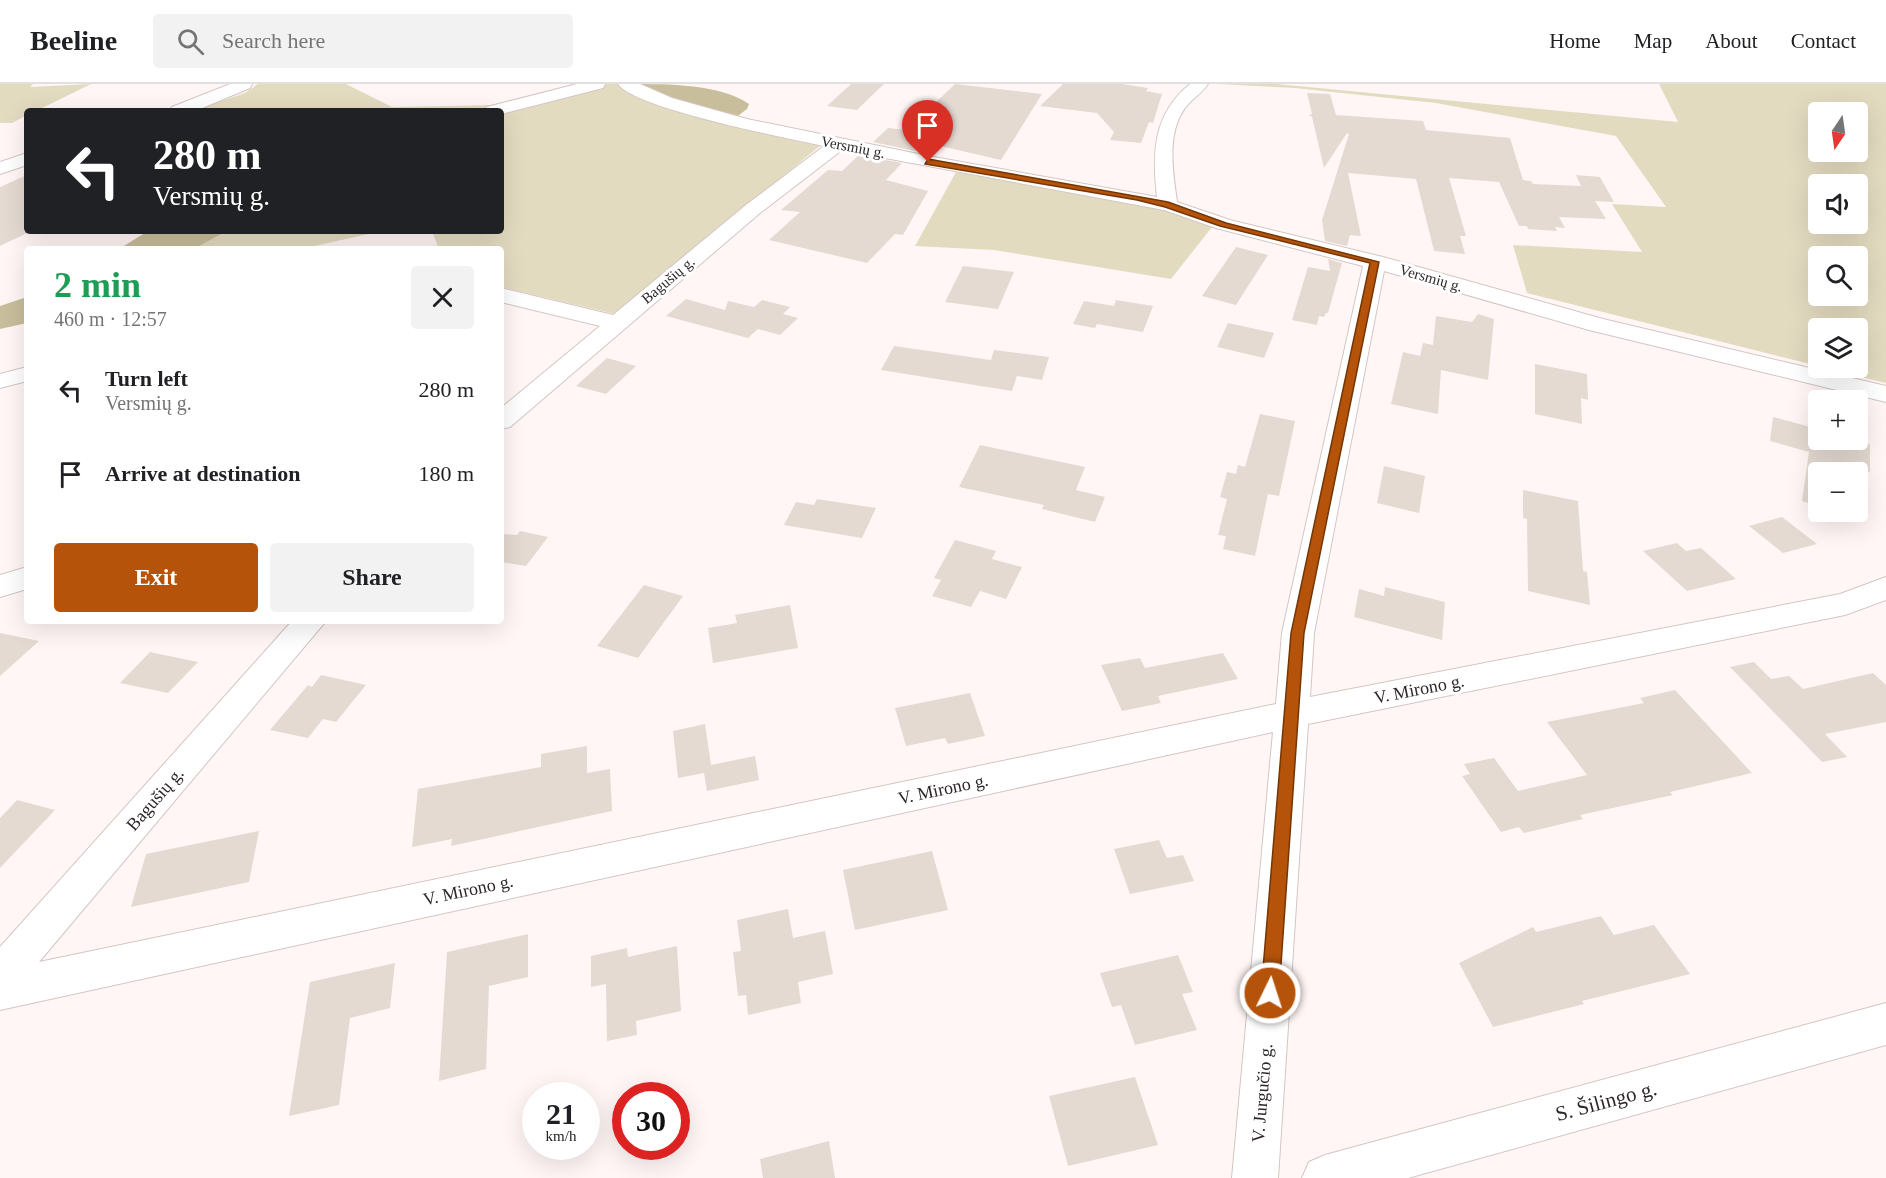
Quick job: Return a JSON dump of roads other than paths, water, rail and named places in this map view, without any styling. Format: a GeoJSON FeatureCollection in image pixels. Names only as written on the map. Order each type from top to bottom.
{"type":"FeatureCollection","features":[{"type":"Feature","properties":{"kind":"street"},"geometry":{"type":"LineString","coordinates":[[188,108],[244,84]]}},
{"type":"Feature","properties":{"kind":"street"},"geometry":{"type":"LineString","coordinates":[[504,108],[597,84]]}},
{"type":"Feature","properties":{"kind":"street","name":"Versmių g."},"geometry":{"type":"LineString","coordinates":[[626,84],[666,102],[714,117],[838,144],[1168,205],[1223,224],[1375,262],[1651,339],[1886,394]]}},
{"type":"Feature","properties":{"kind":"street"},"geometry":{"type":"LineString","coordinates":[[1168,205],[1161,150],[1164,134],[1188,92],[1200,84]]}},
{"type":"Feature","properties":{"kind":"street","name":"Bagušių g."},"geometry":{"type":"LineString","coordinates":[[504,418],[753,208],[838,144]]}},
{"type":"Feature","properties":{"kind":"street"},"geometry":{"type":"LineString","coordinates":[[0,168],[24,160]]}},
{"type":"Feature","properties":{"kind":"street","name":"V. Jurgučio g."},"geometry":{"type":"LineString","coordinates":[[1255,1178],[1298,633],[1375,262]]}},
{"type":"Feature","properties":{"kind":"street"},"geometry":{"type":"LineString","coordinates":[[504,297],[617,323]]}},
{"type":"Feature","properties":{"kind":"street"},"geometry":{"type":"LineString","coordinates":[[0,381],[24,376]]}},
{"type":"Feature","properties":{"kind":"street"},"geometry":{"type":"LineString","coordinates":[[0,586],[24,579]]}},
{"type":"Feature","properties":{"kind":"street","name":"V. Mirono g."},"geometry":{"type":"LineString","coordinates":[[0,990],[1292,714],[1845,604],[1886,588]]}},
{"type":"Feature","properties":{"kind":"street","name":"Bagušių g."},"geometry":{"type":"LineString","coordinates":[[0,977],[307,624]]}},
{"type":"Feature","properties":{"kind":"street","name":"S. Šilingo g."},"geometry":{"type":"LineString","coordinates":[[1325,1178],[1886,1024]]}}]}
